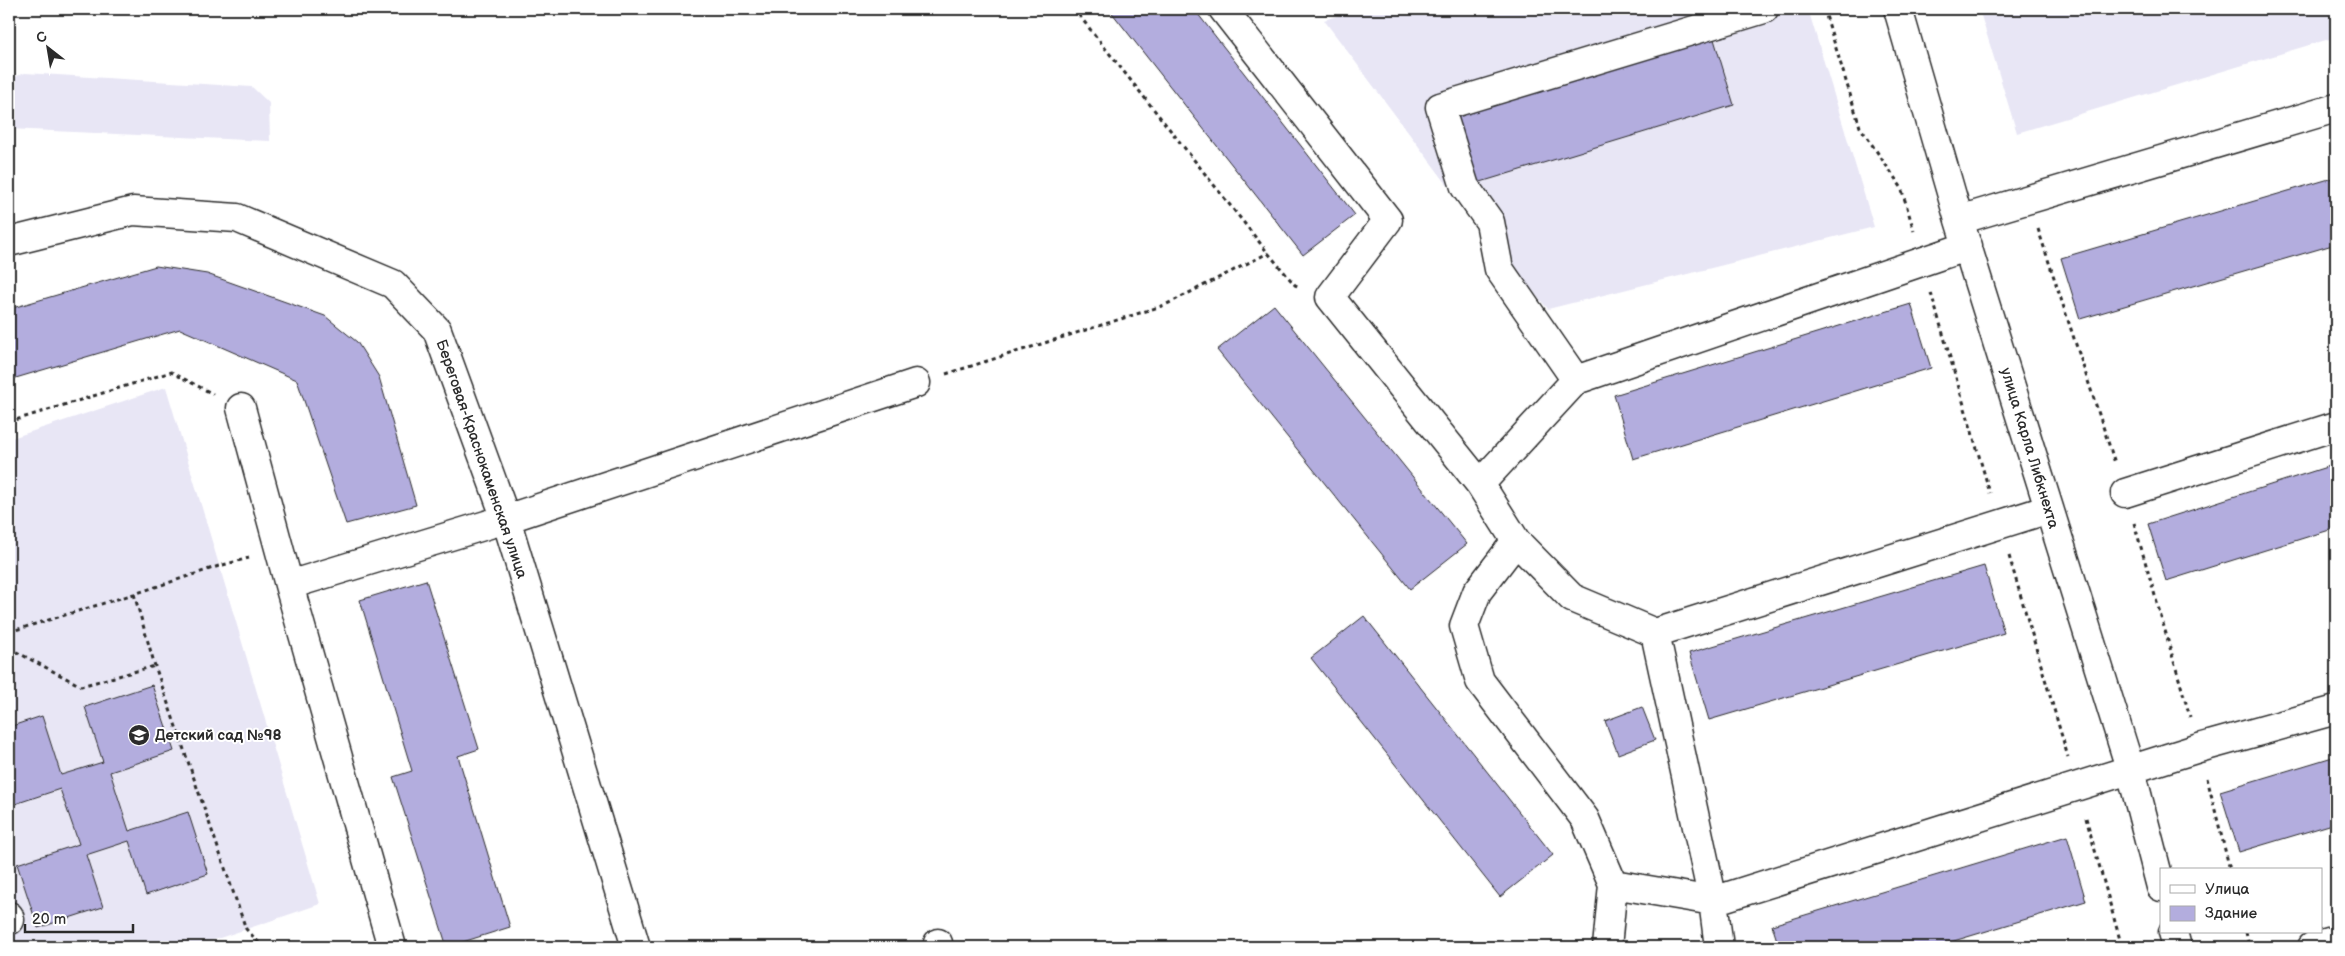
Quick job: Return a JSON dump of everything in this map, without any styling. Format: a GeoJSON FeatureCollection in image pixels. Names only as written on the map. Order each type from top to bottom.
{"type":"FeatureCollection","features":[{"type":"Feature","properties":{"kind":"street"},"geometry":{"type":"LineString","coordinates":[[1222,9],[1388,220],[1330,297],[1480,484],[1516,541],[1572,598],[1656,633],[2000,523],[2050,509]]}},
{"type":"Feature","properties":{"kind":"street"},"geometry":{"type":"LineString","coordinates":[[1576,380],[1499,269],[1490,222],[1465,187],[1440,107],[1764,9]]}},
{"type":"Feature","properties":{"kind":"street","name":"улица Карла Либкнехта"},"geometry":{"type":"LineString","coordinates":[[1898,9],[1959,220],[2131,771],[2160,883]]}},
{"type":"Feature","properties":{"kind":"street"},"geometry":{"type":"LineString","coordinates":[[1959,220],[2336,108]]}},
{"type":"Feature","properties":{"kind":"street","name":"Береговая-Краснокаменская улица"},"geometry":{"type":"LineString","coordinates":[[9,242],[133,211],[237,218],[393,284],[437,330],[506,519],[636,947]]}},
{"type":"Feature","properties":{"kind":"street"},"geometry":{"type":"LineString","coordinates":[[1480,484],[1576,380],[1922,260],[1968,246]]}},
{"type":"Feature","properties":{"kind":"street"},"geometry":{"type":"LineString","coordinates":[[289,585],[506,519],[706,462],[916,383]]}},
{"type":"Feature","properties":{"kind":"street"},"geometry":{"type":"LineString","coordinates":[[241,408],[289,585],[392,947]]}},
{"type":"Feature","properties":{"kind":"street"},"geometry":{"type":"LineString","coordinates":[[2125,492],[2336,426]]}},
{"type":"Feature","properties":{"kind":"street"},"geometry":{"type":"LineString","coordinates":[[1516,541],[1477,592],[1464,626],[1480,681],[1585,819],[1613,884],[1607,947]]}},
{"type":"Feature","properties":{"kind":"street"},"geometry":{"type":"LineString","coordinates":[[1656,633],[1713,901],[1719,947]]}},
{"type":"Feature","properties":{"kind":"street"},"geometry":{"type":"LineString","coordinates":[[1613,884],[1713,901],[2077,786],[2131,771],[2199,748],[2336,710]]}},
{"type":"Feature","properties":{"kind":"street"},"geometry":{"type":"LineString","coordinates":[[2174,934],[2177,947]]}},
{"type":"Feature","properties":{"kind":"street"},"geometry":{"type":"LineString","coordinates":[[2312,947],[2336,940]]}},
{"type":"Feature","properties":{"kind":"path"},"geometry":{"type":"LineString","coordinates":[[1074,9],[1295,285],[1330,297]]}},
{"type":"Feature","properties":{"kind":"path"},"geometry":{"type":"LineString","coordinates":[[1824,9],[1860,127],[1901,186],[2077,786],[2122,947]]}},
{"type":"Feature","properties":{"kind":"path"},"geometry":{"type":"LineString","coordinates":[[2028,199],[2125,492],[2199,748],[2229,868]]}},
{"type":"Feature","properties":{"kind":"path"},"geometry":{"type":"LineString","coordinates":[[916,383],[1165,305],[1268,253]]}},
{"type":"Feature","properties":{"kind":"path"},"geometry":{"type":"LineString","coordinates":[[9,422],[171,372],[241,408]]}},
{"type":"Feature","properties":{"kind":"path"},"geometry":{"type":"LineString","coordinates":[[9,632],[219,566],[280,551]]}},
{"type":"Feature","properties":{"kind":"path"},"geometry":{"type":"LineString","coordinates":[[134,594],[156,666],[246,929],[263,947]]}},
{"type":"Feature","properties":{"kind":"path"},"geometry":{"type":"LineString","coordinates":[[9,648],[81,686],[156,666]]}},
{"type":"Feature","properties":{"kind":"path"},"geometry":{"type":"LineString","coordinates":[[2247,934],[2250,947]]}},
{"type":"Feature","properties":{"kind":"shaded area"},"geometry":{"type":"Polygon","coordinates":[[[1358,9],[1808,9],[1874,227],[1548,309],[1494,247],[1324,20],[1358,9]]]}},
{"type":"Feature","properties":{"kind":"shaded area"},"geometry":{"type":"Polygon","coordinates":[[[1979,9],[2336,9],[2336,37],[2017,133],[1979,9]]]}},
{"type":"Feature","properties":{"kind":"shaded area"},"geometry":{"type":"Polygon","coordinates":[[[25,73],[252,87],[269,103],[270,141],[9,129],[9,79],[25,73]]]}},
{"type":"Feature","properties":{"kind":"shaded area","name":"Детский сад №98"},"geometry":{"type":"Polygon","coordinates":[[[166,387],[320,904],[193,947],[9,947],[9,439],[166,387]]]}},
{"type":"Feature","properties":{"kind":"building"},"geometry":{"type":"Polygon","coordinates":[[[1109,9],[1194,9],[1355,215],[1303,255],[1109,9]]]}},
{"type":"Feature","properties":{"kind":"building"},"geometry":{"type":"Polygon","coordinates":[[[1713,36],[1734,105],[1474,184],[1453,115],[1713,36]]]}},
{"type":"Feature","properties":{"kind":"building"},"geometry":{"type":"Polygon","coordinates":[[[2336,177],[2336,244],[2080,319],[2061,258],[2336,177]]]}},
{"type":"Feature","properties":{"kind":"building"},"geometry":{"type":"Polygon","coordinates":[[[156,266],[207,274],[325,316],[357,342],[379,377],[416,505],[346,524],[297,380],[180,329],[9,380],[9,309],[156,266]]]}},
{"type":"Feature","properties":{"kind":"building"},"geometry":{"type":"Polygon","coordinates":[[[1911,304],[1931,368],[1633,459],[1614,395],[1911,304]]]}},
{"type":"Feature","properties":{"kind":"building"},"geometry":{"type":"Polygon","coordinates":[[[1274,305],[1467,544],[1410,589],[1217,350],[1274,305]]]}},
{"type":"Feature","properties":{"kind":"building"},"geometry":{"type":"Polygon","coordinates":[[[2336,464],[2336,528],[2166,581],[2148,524],[2336,464]]]}},
{"type":"Feature","properties":{"kind":"building"},"geometry":{"type":"Polygon","coordinates":[[[1984,566],[2004,633],[1709,720],[1689,653],[1984,566]]]}},
{"type":"Feature","properties":{"kind":"building"},"geometry":{"type":"Polygon","coordinates":[[[426,580],[479,749],[458,756],[510,927],[447,947],[393,777],[412,771],[360,600],[426,580]]]}},
{"type":"Feature","properties":{"kind":"building"},"geometry":{"type":"Polygon","coordinates":[[[1364,616],[1553,855],[1500,897],[1311,658],[1364,616]]]}},
{"type":"Feature","properties":{"kind":"building"},"geometry":{"type":"Polygon","coordinates":[[[152,685],[174,751],[110,772],[129,831],[188,812],[208,874],[146,895],[129,841],[86,855],[103,907],[38,928],[17,864],[79,844],[60,789],[9,806],[9,727],[42,716],[61,775],[103,762],[85,707],[152,685]]]}},
{"type":"Feature","properties":{"kind":"building"},"geometry":{"type":"Polygon","coordinates":[[[1642,707],[1655,740],[1618,754],[1605,721],[1642,707]]]}},
{"type":"Feature","properties":{"kind":"building"},"geometry":{"type":"Polygon","coordinates":[[[2336,756],[2336,823],[2239,852],[2220,791],[2336,756]]]}},
{"type":"Feature","properties":{"kind":"building"},"geometry":{"type":"Polygon","coordinates":[[[2067,836],[2086,901],[1934,947],[1779,947],[1772,925],[2067,836]]]}},
{"type":"Feature","properties":{"kind":"place","name":"Детский сад №98"},"geometry":{"type":"Point","coordinates":[139,735]}}]}
